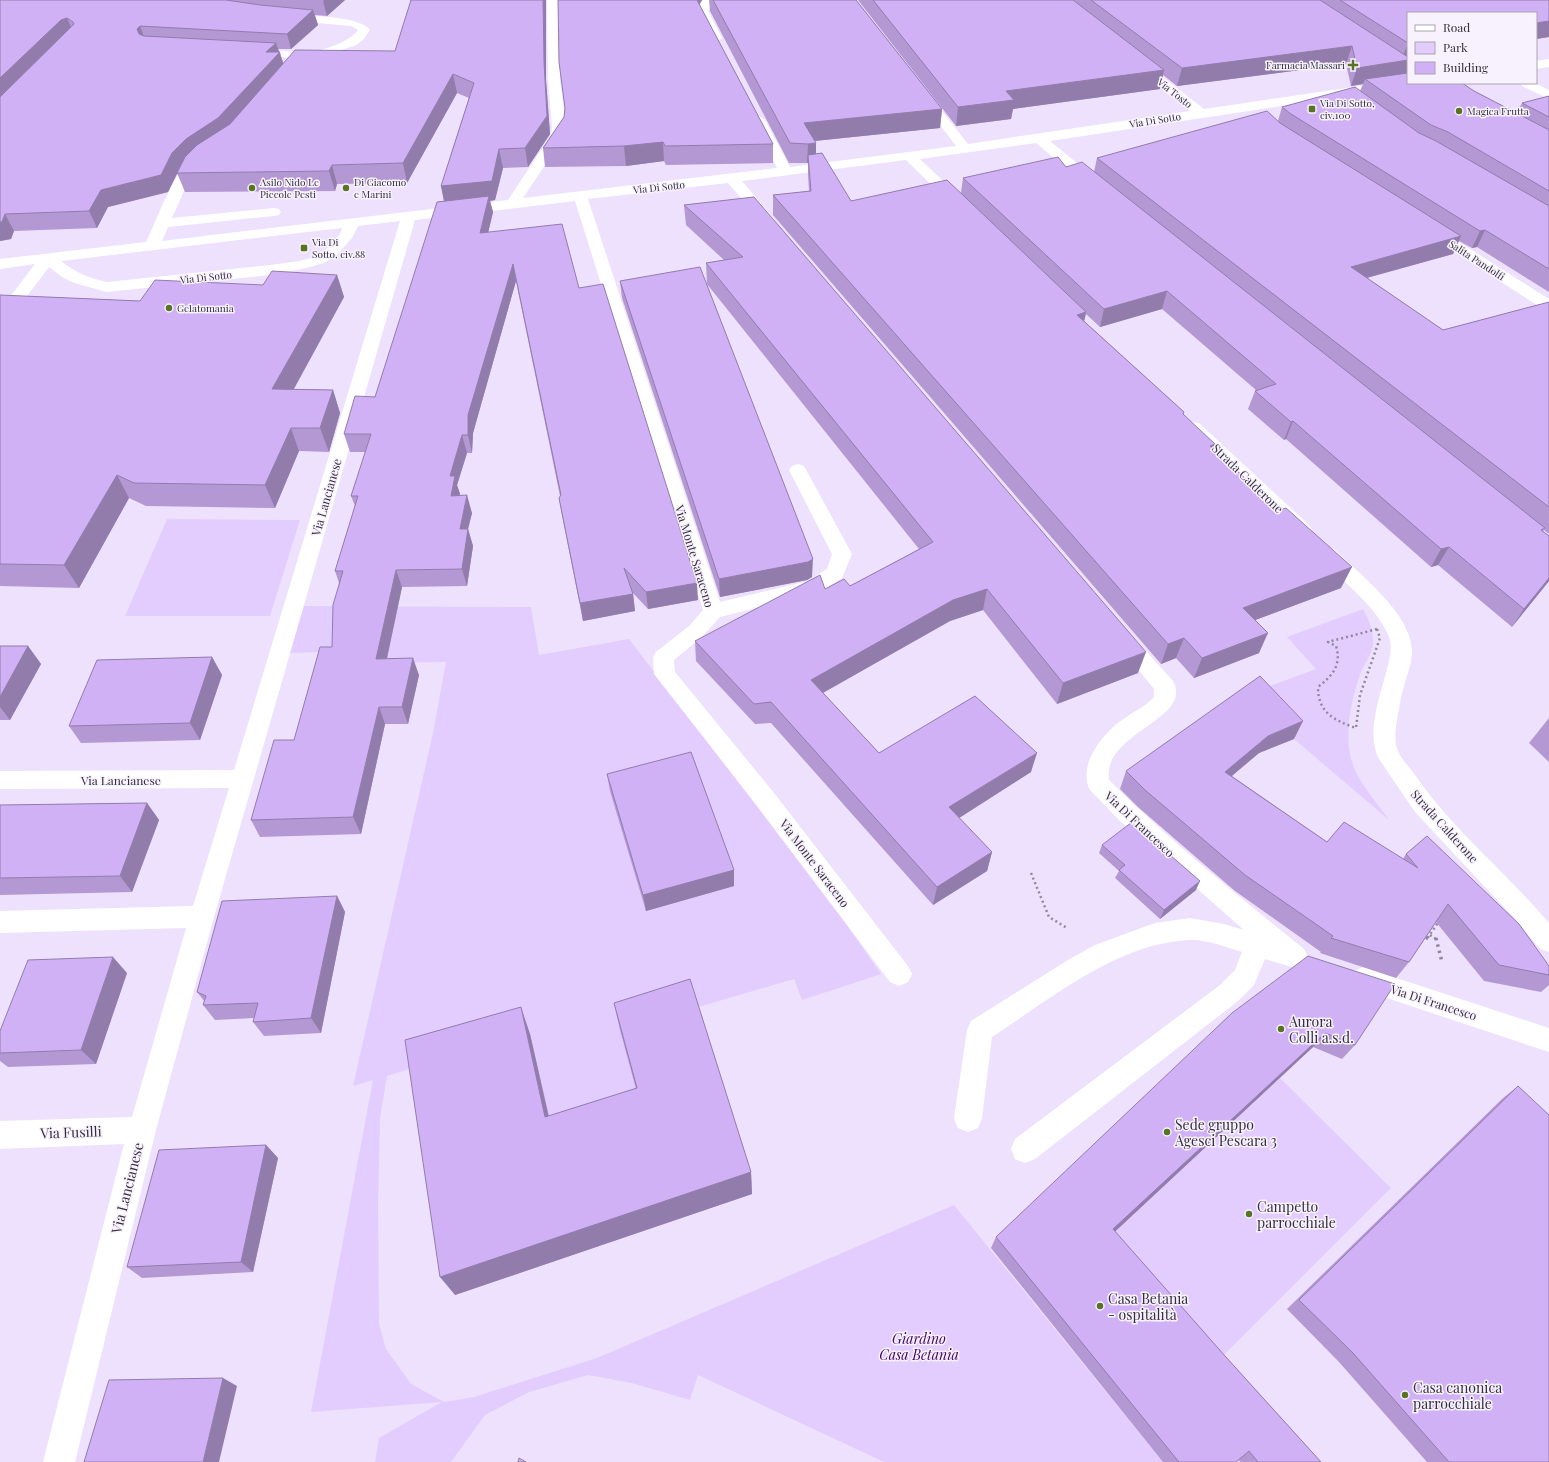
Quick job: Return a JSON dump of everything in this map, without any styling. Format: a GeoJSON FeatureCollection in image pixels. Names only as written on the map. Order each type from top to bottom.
{"type":"FeatureCollection","features":[{"type":"Feature","properties":{"kind":"street"},"geometry":{"type":"LineString","coordinates":[[513,203],[558,135],[559,127],[554,80],[553,0]]}},
{"type":"Feature","properties":{"kind":"street"},"geometry":{"type":"LineString","coordinates":[[709,0],[702,11],[723,50]]}},
{"type":"Feature","properties":{"kind":"street"},"geometry":{"type":"LineString","coordinates":[[279,17],[352,23],[362,27],[364,30],[359,38],[352,42],[313,55],[294,66]]}},
{"type":"Feature","properties":{"kind":"street"},"geometry":{"type":"LineString","coordinates":[[235,51],[313,55]]}},
{"type":"Feature","properties":{"kind":"street","name":"Via Tosto"},"geometry":{"type":"LineString","coordinates":[[1130,58],[1201,113]]}},
{"type":"Feature","properties":{"kind":"street"},"geometry":{"type":"LineString","coordinates":[[1537,65],[1549,63]]}},
{"type":"Feature","properties":{"kind":"street","name":"Via Di Sotto"},"geometry":{"type":"LineString","coordinates":[[0,264],[732,178],[965,149],[1344,92],[1407,76]]}},
{"type":"Feature","properties":{"kind":"street"},"geometry":{"type":"LineString","coordinates":[[1528,84],[1549,95]]}},
{"type":"Feature","properties":{"kind":"street"},"geometry":{"type":"LineString","coordinates":[[917,87],[965,149]]}},
{"type":"Feature","properties":{"kind":"street"},"geometry":{"type":"LineString","coordinates":[[1344,92],[1360,104]]}},
{"type":"Feature","properties":{"kind":"street"},"geometry":{"type":"LineString","coordinates":[[1248,106],[1264,120]]}},
{"type":"Feature","properties":{"kind":"street"},"geometry":{"type":"LineString","coordinates":[[755,112],[785,171]]}},
{"type":"Feature","properties":{"kind":"street"},"geometry":{"type":"LineString","coordinates":[[1039,139],[1106,194]]}},
{"type":"Feature","properties":{"kind":"street"},"geometry":{"type":"LineString","coordinates":[[152,246],[161,223],[185,174],[198,160],[210,153]]}},
{"type":"Feature","properties":{"kind":"street"},"geometry":{"type":"LineString","coordinates":[[909,156],[971,215]]}},
{"type":"Feature","properties":{"kind":"street"},"geometry":{"type":"LineString","coordinates":[[732,178],[779,233]]}},
{"type":"Feature","properties":{"kind":"street","name":"Via Monte Saraceno"},"geometry":{"type":"LineString","coordinates":[[580,195],[713,611],[696,631],[663,657],[665,674],[766,800],[899,974]]}},
{"type":"Feature","properties":{"kind":"street"},"geometry":{"type":"LineString","coordinates":[[161,223],[274,212]]}},
{"type":"Feature","properties":{"kind":"street","name":"Via Lancianese"},"geometry":{"type":"LineString","coordinates":[[59,1462],[142,1130],[242,779],[409,215]]}},
{"type":"Feature","properties":{"kind":"street","name":"Via Di Sotto"},"geometry":{"type":"LineString","coordinates":[[48,258],[67,274],[79,280],[107,287],[270,270],[302,265],[319,260],[330,254],[347,235],[352,222]]}},
{"type":"Feature","properties":{"kind":"street","name":"Salita Pandolfi"},"geometry":{"type":"LineString","coordinates":[[1421,225],[1549,306]]}},
{"type":"Feature","properties":{"kind":"street"},"geometry":{"type":"LineString","coordinates":[[0,321],[48,258]]}},
{"type":"Feature","properties":{"kind":"street","name":"Strada Calderone"},"geometry":{"type":"LineString","coordinates":[[1183,417],[1374,600],[1392,623],[1399,637],[1402,651],[1390,698],[1384,734],[1387,753],[1423,805],[1524,911],[1549,941]]}},
{"type":"Feature","properties":{"kind":"street"},"geometry":{"type":"LineString","coordinates":[[713,611],[814,587],[834,573],[842,554],[798,470]]}},
{"type":"Feature","properties":{"kind":"street","name":"Via Di Francesco"},"geometry":{"type":"LineString","coordinates":[[1114,626],[1165,687],[1165,699],[1156,709],[1128,727],[1112,744],[1100,761],[1097,777],[1098,784],[1129,815],[1203,881],[1317,965]]}},
{"type":"Feature","properties":{"kind":"street","name":"Via Lancianese"},"geometry":{"type":"LineString","coordinates":[[0,780],[242,779]]}},
{"type":"Feature","properties":{"kind":"street"},"geometry":{"type":"LineString","coordinates":[[0,922],[202,917]]}},
{"type":"Feature","properties":{"kind":"street","name":"Via Di Francesco"},"geometry":{"type":"LineString","coordinates":[[968,1118],[980,1030],[1077,968],[1104,953],[1155,934],[1190,929],[1224,935],[1549,1040]]}},
{"type":"Feature","properties":{"kind":"street"},"geometry":{"type":"LineString","coordinates":[[1025,1149],[1229,993],[1245,976],[1257,946]]}},
{"type":"Feature","properties":{"kind":"street","name":"Via Fusilli"},"geometry":{"type":"LineString","coordinates":[[0,1135],[142,1130]]}},
{"type":"Feature","properties":{"kind":"path"},"geometry":{"type":"LineString","coordinates":[[1336,646],[1328,642],[1377,629]]}},
{"type":"Feature","properties":{"kind":"path"},"geometry":{"type":"LineString","coordinates":[[1333,719],[1320,704],[1317,696],[1318,687],[1335,672],[1339,660],[1336,640]]}},
{"type":"Feature","properties":{"kind":"path"},"geometry":{"type":"LineString","coordinates":[[1031,873],[1049,916],[1068,929],[1074,926]]}},
{"type":"Feature","properties":{"kind":"path"},"geometry":{"type":"LineString","coordinates":[[1424,936],[1427,939],[1443,914]]}},
{"type":"Feature","properties":{"kind":"path"},"geometry":{"type":"LineString","coordinates":[[1430,935],[1436,938],[1443,968]]}},
{"type":"Feature","properties":{"kind":"green space"},"geometry":{"type":"Polygon","coordinates":[[[167,519],[300,520],[270,616],[125,616],[167,519]]]}},
{"type":"Feature","properties":{"kind":"green space","name":"Giardino Casa Betania"},"geometry":{"type":"Polygon","coordinates":[[[304,606],[531,607],[539,655],[629,639],[844,921],[881,974],[802,1000],[794,979],[620,1030],[643,1113],[554,1141],[419,1066],[387,1076],[380,1118],[378,1204],[379,1324],[386,1349],[411,1384],[444,1402],[474,1397],[597,1358],[954,1205],[1163,1462],[884,1462],[698,1375],[690,1400],[632,1383],[588,1375],[529,1392],[485,1415],[451,1462],[375,1462],[379,1438],[442,1402],[311,1412],[373,1080],[353,1086],[433,733],[446,662],[386,663],[388,650],[288,653],[304,606]]]}},
{"type":"Feature","properties":{"kind":"green space"},"geometry":{"type":"Polygon","coordinates":[[[1363,609],[1371,626],[1373,644],[1370,655],[1361,672],[1352,702],[1348,733],[1350,754],[1352,763],[1360,780],[1389,820],[1294,739],[1251,693],[1316,669],[1287,637],[1363,609]]]}},
{"type":"Feature","properties":{"kind":"green space","name":"Campetto parrocchiale"},"geometry":{"type":"Polygon","coordinates":[[[1280,1078],[1391,1188],[1214,1365],[1105,1241],[1280,1078]]]}},
{"type":"Feature","properties":{"kind":"building"},"geometry":{"type":"Polygon","coordinates":[[[0,0],[226,0],[313,10],[287,34],[140,26],[137,29],[139,34],[144,36],[276,43],[266,52],[280,52],[218,118],[186,139],[172,153],[161,175],[101,190],[89,211],[5,214],[2,222],[0,222],[0,97],[74,24],[67,18],[61,20],[0,78],[0,0]]]}},
{"type":"Feature","properties":{"kind":"building"},"geometry":{"type":"Polygon","coordinates":[[[411,0],[543,0],[547,116],[525,148],[499,149],[492,181],[441,186],[474,83],[453,74],[403,163],[332,165],[329,171],[177,173],[185,157],[197,145],[230,124],[295,50],[395,51],[411,0]]]}},
{"type":"Feature","properties":{"kind":"building"},"geometry":{"type":"Polygon","coordinates":[[[558,0],[697,0],[773,144],[665,146],[663,142],[624,146],[543,148],[564,117],[565,108],[559,62],[558,0]]]}},
{"type":"Feature","properties":{"kind":"building"},"geometry":{"type":"Polygon","coordinates":[[[713,0],[856,0],[942,109],[804,123],[816,143],[790,143],[713,0]]]}},
{"type":"Feature","properties":{"kind":"building"},"geometry":{"type":"Polygon","coordinates":[[[873,0],[1073,0],[1164,70],[1006,91],[1014,100],[958,107],[873,0]]]}},
{"type":"Feature","properties":{"kind":"building"},"geometry":{"type":"Polygon","coordinates":[[[1091,0],[1320,0],[1407,56],[1407,60],[1357,68],[1352,46],[1182,68],[1091,0]]]}},
{"type":"Feature","properties":{"kind":"building"},"geometry":{"type":"Polygon","coordinates":[[[1340,0],[1549,0],[1549,21],[1537,23],[1537,12],[1407,12],[1407,42],[1340,0]]]}},
{"type":"Feature","properties":{"kind":"building"},"geometry":{"type":"Polygon","coordinates":[[[1407,73],[1407,84],[1464,84],[1549,130],[1549,191],[1448,132],[1431,125],[1365,79],[1407,73]]]}},
{"type":"Feature","properties":{"kind":"building"},"geometry":{"type":"Polygon","coordinates":[[[1355,87],[1419,133],[1436,141],[1549,206],[1549,269],[1485,230],[1480,231],[1282,107],[1355,87]]]}},
{"type":"Feature","properties":{"kind":"building"},"geometry":{"type":"Polygon","coordinates":[[[1549,96],[1549,117],[1522,103],[1549,96]]]}},
{"type":"Feature","properties":{"kind":"building"},"geometry":{"type":"Polygon","coordinates":[[[1267,111],[1280,123],[1461,236],[1351,267],[1443,330],[1549,302],[1549,507],[1097,158],[1267,111]]]}},
{"type":"Feature","properties":{"kind":"building"},"geometry":{"type":"Polygon","coordinates":[[[822,153],[851,201],[947,180],[1086,312],[1077,315],[1184,412],[1183,414],[1215,444],[1210,446],[1280,510],[1286,508],[1352,567],[1243,608],[1268,633],[1202,658],[1184,638],[1168,644],[773,195],[811,191],[808,155],[822,153]]]}},
{"type":"Feature","properties":{"kind":"building"},"geometry":{"type":"Polygon","coordinates":[[[1058,157],[1066,167],[1082,162],[1545,528],[1541,530],[1549,536],[1549,578],[1524,609],[1449,547],[1441,549],[1293,421],[1291,422],[1255,391],[1276,384],[1167,291],[1104,309],[963,178],[1058,157]]]}},
{"type":"Feature","properties":{"kind":"building"},"geometry":{"type":"Polygon","coordinates":[[[489,196],[480,233],[562,224],[579,288],[603,284],[697,583],[646,592],[624,568],[633,594],[580,603],[559,498],[561,495],[513,264],[468,415],[468,435],[462,435],[450,476],[455,476],[451,496],[467,495],[460,529],[468,529],[462,569],[396,570],[376,659],[413,658],[402,707],[379,707],[353,817],[251,820],[274,740],[294,740],[320,647],[332,647],[333,605],[343,571],[335,571],[358,496],[351,496],[371,434],[344,434],[355,396],[375,397],[437,202],[489,196]]]}},
{"type":"Feature","properties":{"kind":"building"},"geometry":{"type":"Polygon","coordinates":[[[754,197],[1146,652],[1063,683],[987,589],[953,600],[811,680],[879,753],[975,696],[1037,753],[949,807],[992,852],[937,887],[771,702],[754,704],[695,641],[820,575],[825,589],[844,579],[850,586],[933,542],[706,263],[743,257],[684,205],[754,197]]]}},
{"type":"Feature","properties":{"kind":"building"},"geometry":{"type":"Polygon","coordinates":[[[700,267],[813,559],[808,562],[719,579],[620,281],[700,267]]]}},
{"type":"Feature","properties":{"kind":"building"},"geometry":{"type":"Polygon","coordinates":[[[272,271],[337,275],[272,389],[333,390],[320,428],[291,428],[265,485],[134,483],[117,475],[64,565],[0,564],[0,295],[140,301],[155,280],[263,285],[272,271]]]}},
{"type":"Feature","properties":{"kind":"building"},"geometry":{"type":"Polygon","coordinates":[[[0,646],[28,646],[0,697],[0,646]]]}},
{"type":"Feature","properties":{"kind":"building"},"geometry":{"type":"Polygon","coordinates":[[[212,657],[190,723],[69,726],[97,660],[212,657]]]}},
{"type":"Feature","properties":{"kind":"building"},"geometry":{"type":"Polygon","coordinates":[[[1260,676],[1303,721],[1268,736],[1225,772],[1327,842],[1344,822],[1418,868],[1406,854],[1427,836],[1519,924],[1549,966],[1549,975],[1499,965],[1448,904],[1409,962],[1331,938],[1333,936],[1245,875],[1145,790],[1126,771],[1260,676]]]}},
{"type":"Feature","properties":{"kind":"building"},"geometry":{"type":"Polygon","coordinates":[[[691,752],[734,870],[643,895],[607,774],[691,752]]]}},
{"type":"Feature","properties":{"kind":"building"},"geometry":{"type":"Polygon","coordinates":[[[147,803],[120,876],[0,878],[0,805],[147,803]]]}},
{"type":"Feature","properties":{"kind":"building"},"geometry":{"type":"Polygon","coordinates":[[[1132,822],[1200,881],[1164,910],[1119,870],[1125,865],[1102,845],[1132,822]]]}},
{"type":"Feature","properties":{"kind":"building"},"geometry":{"type":"Polygon","coordinates":[[[337,896],[311,1018],[253,1022],[258,1003],[203,1005],[206,996],[197,992],[222,901],[337,896]]]}},
{"type":"Feature","properties":{"kind":"building"},"geometry":{"type":"Polygon","coordinates":[[[1308,956],[1395,984],[1355,1045],[1325,1033],[1113,1229],[1321,1462],[1258,1462],[1249,1451],[1236,1462],[1179,1462],[996,1237],[1232,1013],[1308,956]]]}},
{"type":"Feature","properties":{"kind":"building"},"geometry":{"type":"Polygon","coordinates":[[[113,957],[81,1050],[0,1053],[0,1031],[28,960],[113,957]]]}},
{"type":"Feature","properties":{"kind":"building"},"geometry":{"type":"Polygon","coordinates":[[[690,979],[751,1172],[440,1277],[405,1040],[521,1007],[545,1117],[637,1088],[614,1003],[690,979]]]}},
{"type":"Feature","properties":{"kind":"building"},"geometry":{"type":"Polygon","coordinates":[[[1518,1086],[1549,1115],[1549,1462],[1449,1462],[1353,1353],[1299,1300],[1518,1086]]]}},
{"type":"Feature","properties":{"kind":"building"},"geometry":{"type":"Polygon","coordinates":[[[266,1145],[241,1262],[127,1267],[159,1150],[266,1145]]]}},
{"type":"Feature","properties":{"kind":"building"},"geometry":{"type":"Polygon","coordinates":[[[223,1378],[203,1462],[84,1462],[109,1380],[223,1378]]]}},
{"type":"Feature","properties":{"kind":"building"},"geometry":{"type":"Polygon","coordinates":[[[519,1458],[526,1462],[518,1462],[519,1458]]]}},
{"type":"Feature","properties":{"kind":"place","name":"Farmacia Massari"},"geometry":{"type":"Point","coordinates":[1353,65]}},
{"type":"Feature","properties":{"kind":"place","name":"Via Di Sotto, civ.100"},"geometry":{"type":"Point","coordinates":[1312,109]}},
{"type":"Feature","properties":{"kind":"place","name":"Magica Frutta"},"geometry":{"type":"Point","coordinates":[1459,111]}},
{"type":"Feature","properties":{"kind":"place","name":"Asilo Nido Le Piccole Pesti"},"geometry":{"type":"Point","coordinates":[252,188]}},
{"type":"Feature","properties":{"kind":"place","name":"Di Giacomo e Marini"},"geometry":{"type":"Point","coordinates":[346,188]}},
{"type":"Feature","properties":{"kind":"place","name":"Via Di Sotto, civ.88"},"geometry":{"type":"Point","coordinates":[304,248]}},
{"type":"Feature","properties":{"kind":"place","name":"Gelatomania"},"geometry":{"type":"Point","coordinates":[169,308]}},
{"type":"Feature","properties":{"kind":"place","name":"Aurora Colli a.s.d."},"geometry":{"type":"Point","coordinates":[1281,1029]}},
{"type":"Feature","properties":{"kind":"place","name":"Sede gruppo Agesci Pescara 3"},"geometry":{"type":"Point","coordinates":[1167,1132]}},
{"type":"Feature","properties":{"kind":"place","name":"Campetto parrocchiale"},"geometry":{"type":"Point","coordinates":[1249,1214]}},
{"type":"Feature","properties":{"kind":"place","name":"Casa Betania - ospitalità"},"geometry":{"type":"Point","coordinates":[1100,1306]}},
{"type":"Feature","properties":{"kind":"place","name":"Casa canonica parrocchiale"},"geometry":{"type":"Point","coordinates":[1405,1395]}}]}
